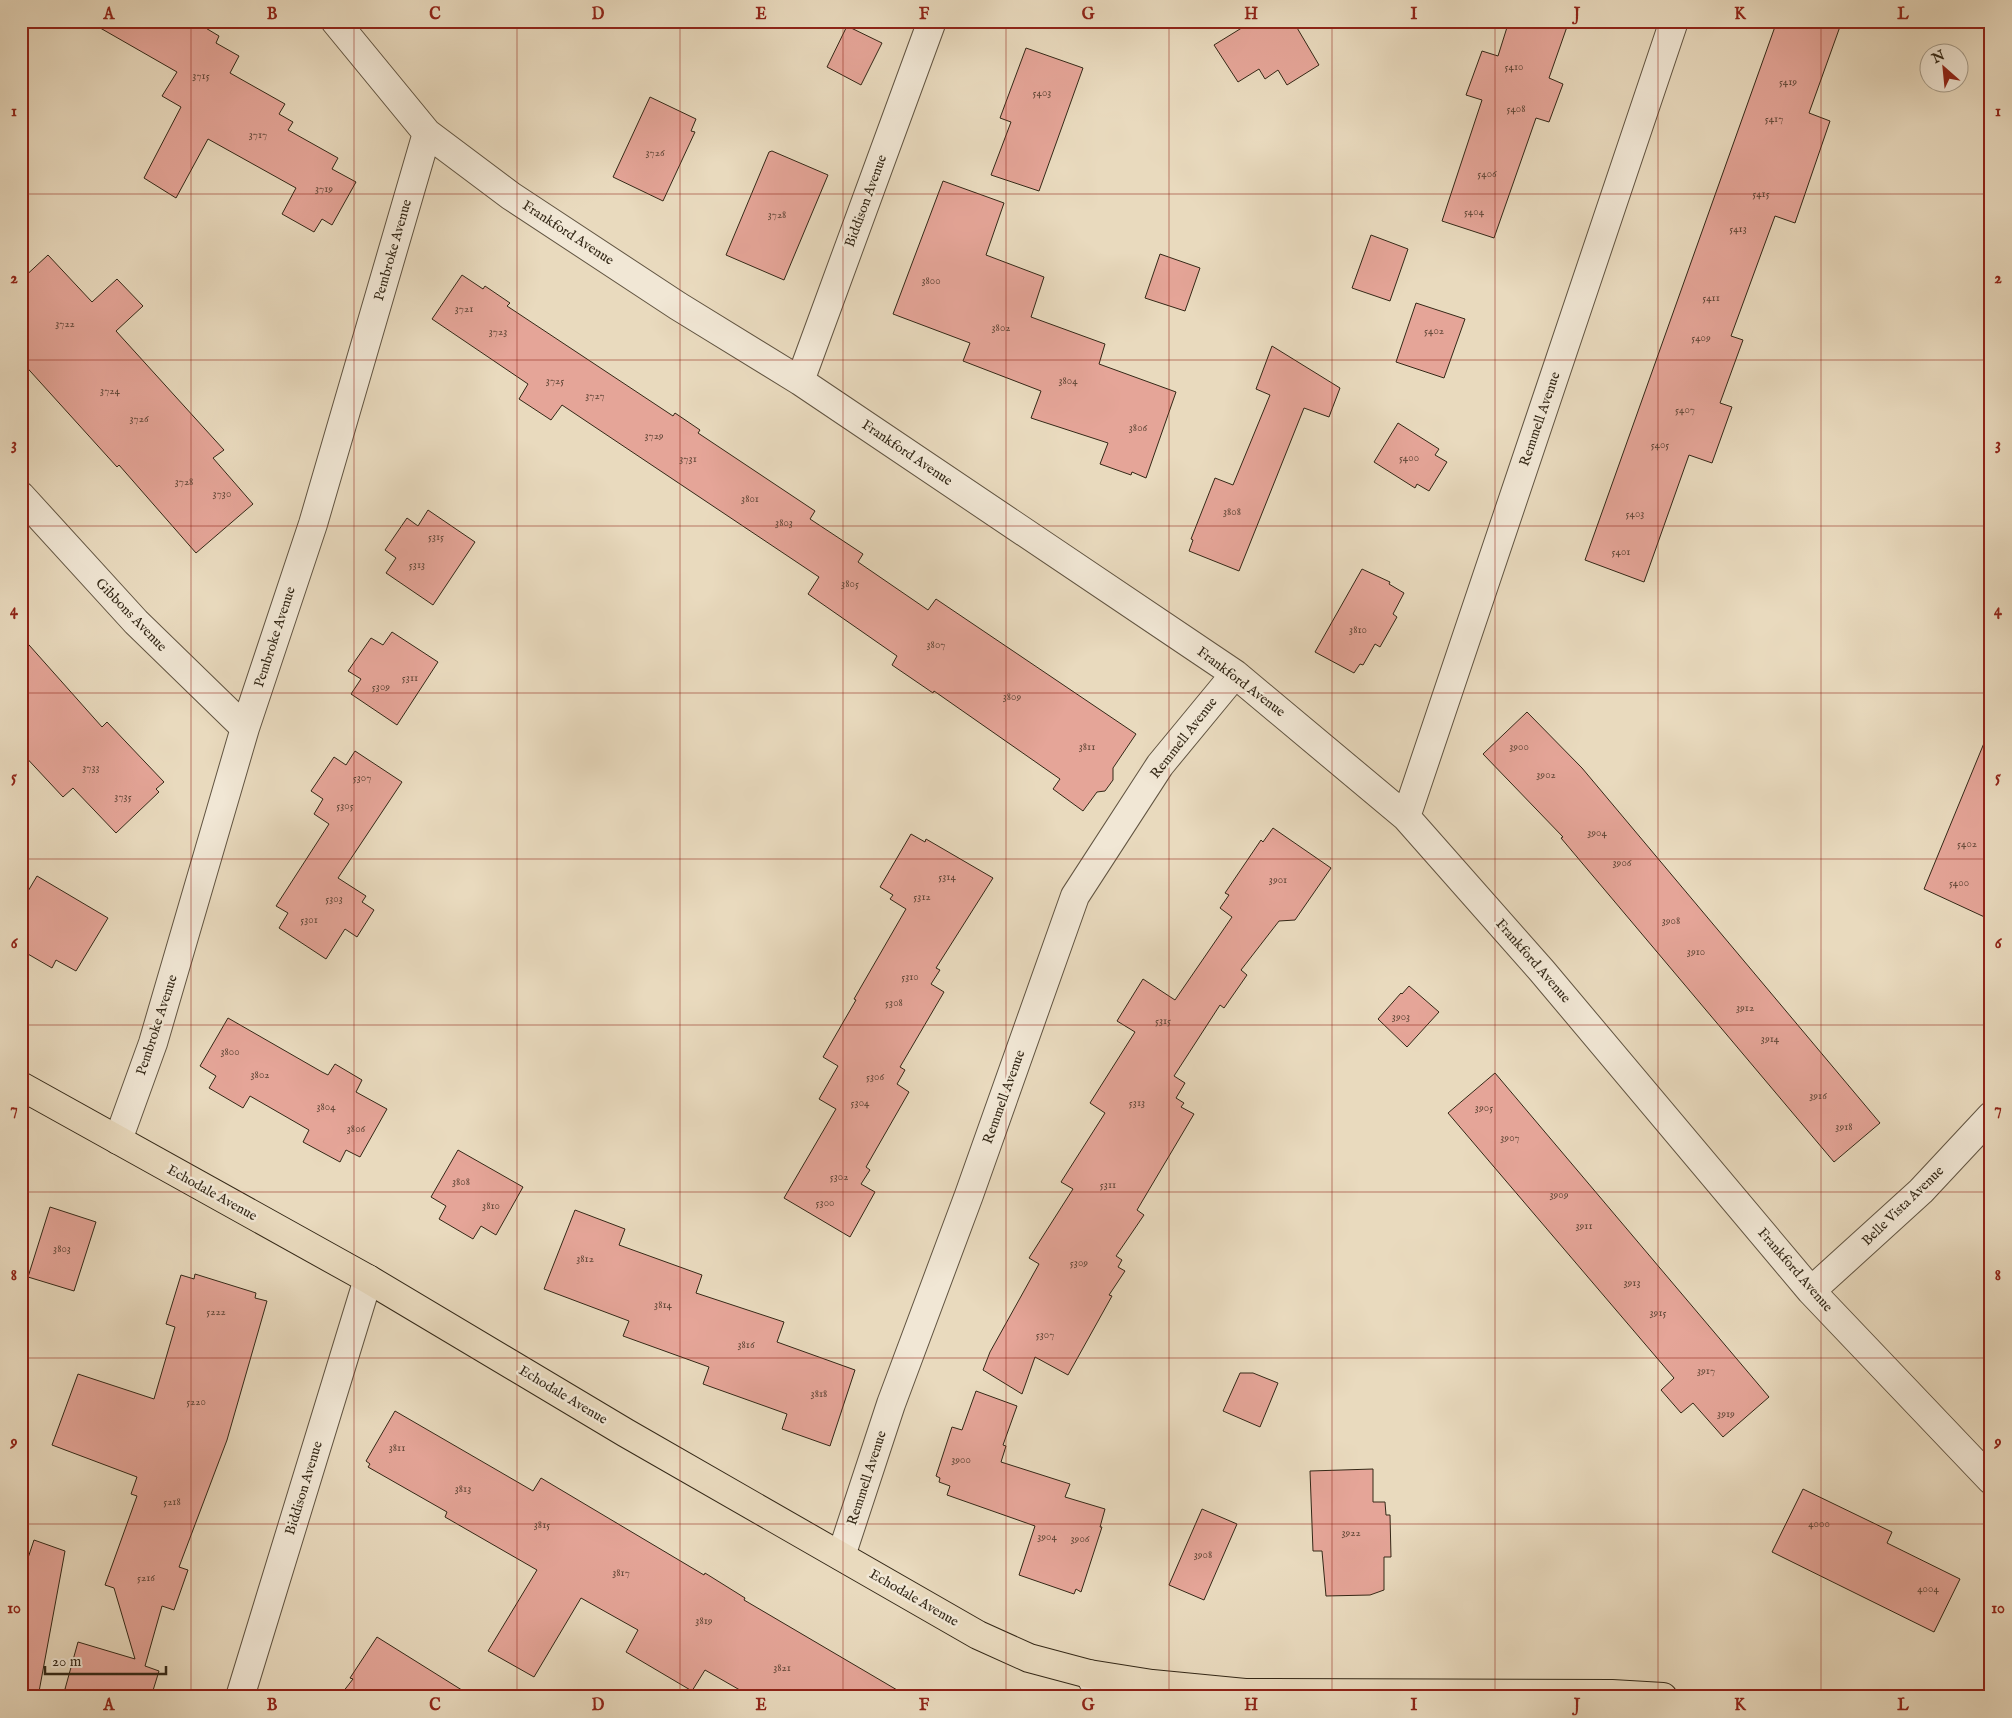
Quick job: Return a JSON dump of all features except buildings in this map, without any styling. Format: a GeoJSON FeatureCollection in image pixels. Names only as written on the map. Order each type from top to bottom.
{"type":"FeatureCollection","features":[{"type":"Feature","properties":{"kind":"main road","name":"Echodale Avenue"},"geometry":{"type":"LineString","coordinates":[[21,1086],[368,1279],[626,1432],[978,1635],[1029,1658],[1089,1674],[1152,1684],[1245,1692],[1612,1694],[1663,1697]]}},
{"type":"Feature","properties":{"kind":"street","name":"Frankford Avenue"},"geometry":{"type":"LineString","coordinates":[[335,21],[427,133],[511,196],[678,306],[800,381],[1235,674],[1406,817],[1542,971],[1811,1290],[1991,1480]]}},
{"type":"Feature","properties":{"kind":"street","name":"Biddison Avenue"},"geometry":{"type":"LineString","coordinates":[[800,381],[932,21]]}},
{"type":"Feature","properties":{"kind":"street","name":"Remmell Avenue"},"geometry":{"type":"LineString","coordinates":[[1406,817],[1674,21]]}},
{"type":"Feature","properties":{"kind":"street","name":"Pembroke Avenue"},"geometry":{"type":"LineString","coordinates":[[118,1140],[153,1043],[245,728],[313,524],[427,133]]}},
{"type":"Feature","properties":{"kind":"street","name":"Gibbons Avenue"},"geometry":{"type":"LineString","coordinates":[[21,496],[136,622],[245,728]]}},
{"type":"Feature","properties":{"kind":"street","name":"Remmell Avenue"},"geometry":{"type":"LineString","coordinates":[[841,1556],[891,1404],[969,1195],[1075,896],[1160,765],[1235,674]]}},
{"type":"Feature","properties":{"kind":"street","name":"Belle Vista Avenue"},"geometry":{"type":"LineString","coordinates":[[1811,1290],[1921,1191],[1991,1116]]}},
{"type":"Feature","properties":{"kind":"street","name":"Biddison Avenue"},"geometry":{"type":"LineString","coordinates":[[240,1697],[368,1279]]}},
{"type":"Feature","properties":{"kind":"street"},"geometry":{"type":"LineString","coordinates":[[1089,1674],[1102,1697]]}}]}
